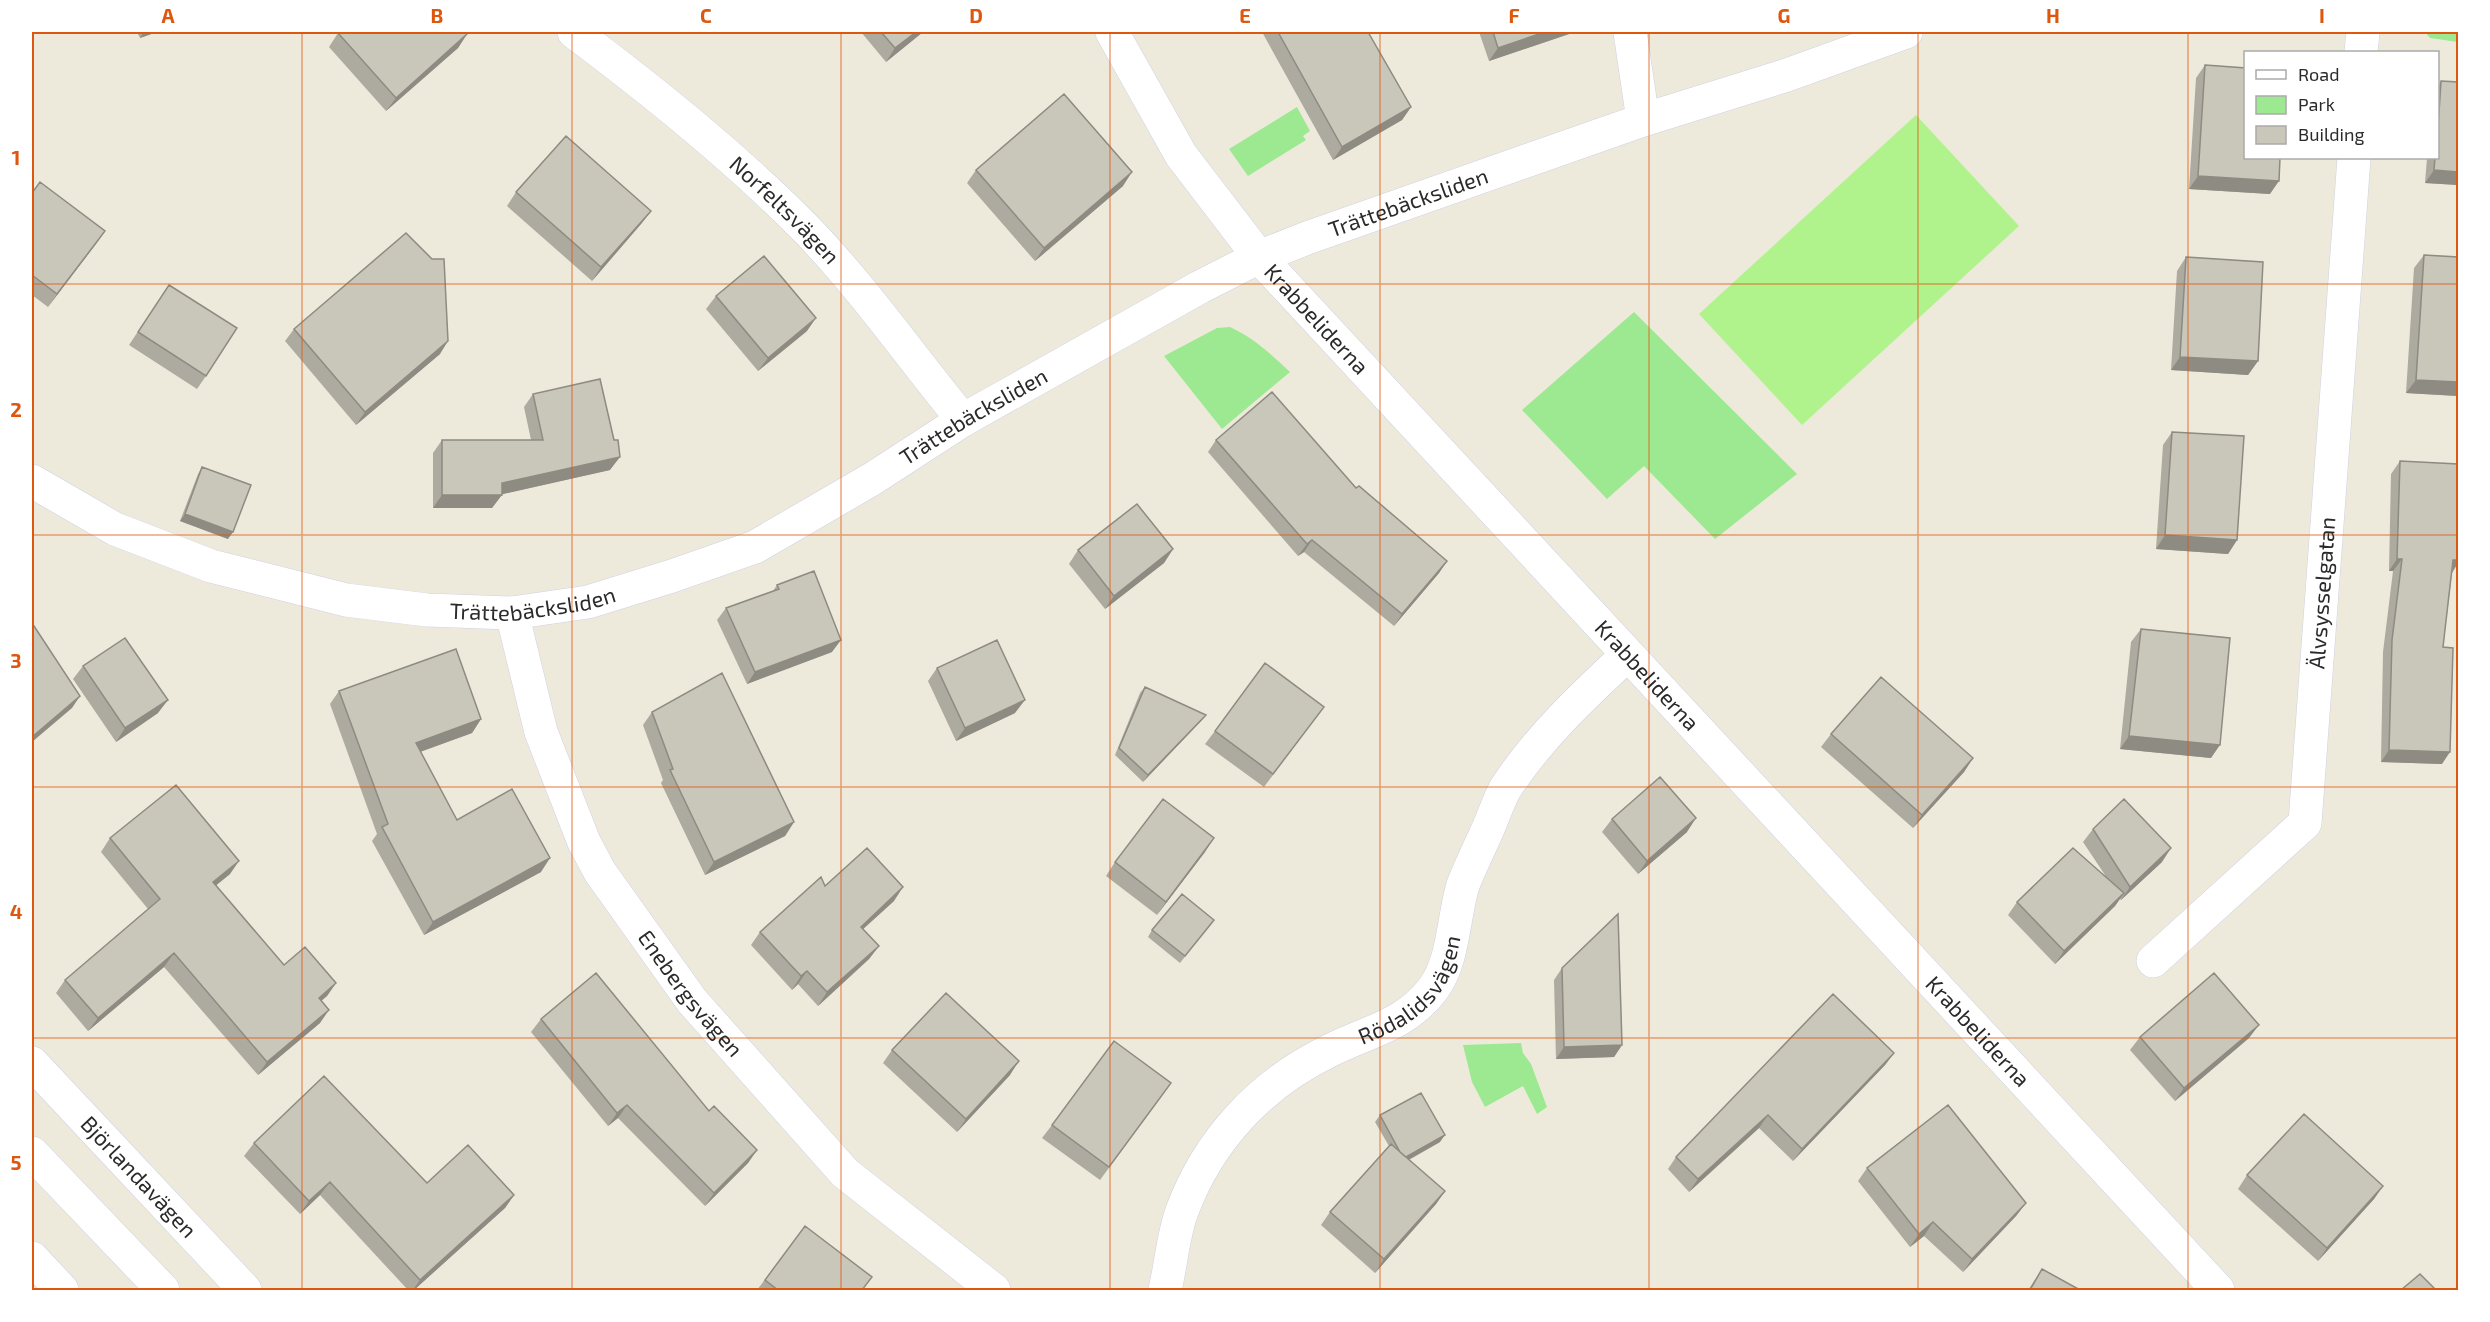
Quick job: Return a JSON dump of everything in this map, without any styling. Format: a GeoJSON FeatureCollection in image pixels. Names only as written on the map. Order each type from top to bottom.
{"type":"FeatureCollection","features":[{"type":"Feature","properties":{"kind":"street","name":"Norfeltsvägen"},"geometry":{"type":"LineString","coordinates":[[574,32],[664,100],[754,179],[807,231],[888,323],[963,420]]}},
{"type":"Feature","properties":{"kind":"street","name":"Krabbeliderna"},"geometry":{"type":"LineString","coordinates":[[1112,32],[1181,155],[1259,257],[2218,1290]]}},
{"type":"Feature","properties":{"kind":"street"},"geometry":{"type":"LineString","coordinates":[[1630,32],[1642,120]]}},
{"type":"Feature","properties":{"kind":"street","name":"Trättebäcksliden"},"geometry":{"type":"LineString","coordinates":[[32,481],[115,529],[211,566],[346,600],[427,610],[512,613],[588,602],[755,547],[872,479],[963,420],[1200,287],[1259,257],[1642,120],[1787,75],[1906,32]]}},
{"type":"Feature","properties":{"kind":"street"},"geometry":{"type":"LineString","coordinates":[[2361,51],[2363,32]]}},
{"type":"Feature","properties":{"kind":"street","name":"Älvsysselgatan"},"geometry":{"type":"LineString","coordinates":[[2153,961],[2305,823],[2354,159]]}},
{"type":"Feature","properties":{"kind":"street","name":"Enebergsvägen"},"geometry":{"type":"LineString","coordinates":[[512,613],[541,732],[584,842],[600,872],[692,1001],[845,1173],[994,1290]]}},
{"type":"Feature","properties":{"kind":"street","name":"Rödalidsvägen"},"geometry":{"type":"LineString","coordinates":[[1165,1290],[1181,1213],[1197,1175],[1217,1144],[1247,1106],[1285,1077],[1329,1050],[1362,1038],[1408,1016],[1434,988],[1445,962],[1464,885],[1504,791],[1545,736],[1627,655]]}},
{"type":"Feature","properties":{"kind":"street","name":"Björlandavägen"},"geometry":{"type":"LineString","coordinates":[[32,1063],[245,1290]]}},
{"type":"Feature","properties":{"kind":"street"},"geometry":{"type":"LineString","coordinates":[[32,1153],[163,1290]]}},
{"type":"Feature","properties":{"kind":"street"},"geometry":{"type":"LineString","coordinates":[[32,1258],[62,1290]]}},
{"type":"Feature","properties":{"kind":"green space"},"geometry":{"type":"Polygon","coordinates":[[[2425,32],[2458,32],[2458,42],[2430,38],[2425,32]]]}},
{"type":"Feature","properties":{"kind":"green space"},"geometry":{"type":"Polygon","coordinates":[[[1297,107],[1310,131],[1303,136],[1306,140],[1248,176],[1229,149],[1297,107]]]}},
{"type":"Feature","properties":{"kind":"green space"},"geometry":{"type":"Polygon","coordinates":[[[1916,115],[2019,226],[1802,425],[1699,314],[1916,115]]]}},
{"type":"Feature","properties":{"kind":"green space"},"geometry":{"type":"Polygon","coordinates":[[[1634,312],[1797,474],[1715,539],[1644,466],[1607,499],[1522,410],[1634,312]]]}},
{"type":"Feature","properties":{"kind":"green space"},"geometry":{"type":"Polygon","coordinates":[[[1230,327],[1255,342],[1290,372],[1222,429],[1164,356],[1217,328],[1230,327]]]}},
{"type":"Feature","properties":{"kind":"green space"},"geometry":{"type":"Polygon","coordinates":[[[1521,1043],[1523,1053],[1531,1064],[1547,1107],[1537,1114],[1523,1086],[1485,1107],[1472,1082],[1463,1045],[1521,1043]]]}},
{"type":"Feature","properties":{"kind":"building"},"geometry":{"type":"Polygon","coordinates":[[[465,32],[467,34],[396,98],[338,33],[465,32]]]}},
{"type":"Feature","properties":{"kind":"building"},"geometry":{"type":"Polygon","coordinates":[[[881,32],[916,32],[895,48],[881,32]]]}},
{"type":"Feature","properties":{"kind":"building"},"geometry":{"type":"Polygon","coordinates":[[[1278,32],[1368,32],[1411,107],[1342,147],[1278,32]]]}},
{"type":"Feature","properties":{"kind":"building"},"geometry":{"type":"Polygon","coordinates":[[[1493,32],[1545,32],[1498,48],[1493,32]]]}},
{"type":"Feature","properties":{"kind":"building"},"geometry":{"type":"Polygon","coordinates":[[[2205,65],[2244,68],[2244,159],[2280,159],[2279,181],[2198,176],[2205,65]]]}},
{"type":"Feature","properties":{"kind":"building"},"geometry":{"type":"Polygon","coordinates":[[[2441,81],[2458,82],[2458,172],[2434,170],[2435,159],[2439,159],[2441,81]]]}},
{"type":"Feature","properties":{"kind":"building"},"geometry":{"type":"Polygon","coordinates":[[[1064,94],[1132,172],[1044,248],[976,170],[1064,94]]]}},
{"type":"Feature","properties":{"kind":"building"},"geometry":{"type":"Polygon","coordinates":[[[566,136],[651,211],[601,267],[516,192],[566,136]]]}},
{"type":"Feature","properties":{"kind":"building"},"geometry":{"type":"Polygon","coordinates":[[[40,182],[105,231],[57,294],[32,275],[32,193],[40,182]]]}},
{"type":"Feature","properties":{"kind":"building"},"geometry":{"type":"Polygon","coordinates":[[[406,233],[432,259],[444,259],[448,341],[365,412],[294,329],[406,233]]]}},
{"type":"Feature","properties":{"kind":"building"},"geometry":{"type":"Polygon","coordinates":[[[2424,255],[2458,257],[2458,382],[2416,380],[2424,255]]]}},
{"type":"Feature","properties":{"kind":"building"},"geometry":{"type":"Polygon","coordinates":[[[764,256],[816,318],[768,358],[716,296],[764,256]]]}},
{"type":"Feature","properties":{"kind":"building"},"geometry":{"type":"Polygon","coordinates":[[[2186,257],[2263,262],[2258,361],[2180,357],[2186,257]]]}},
{"type":"Feature","properties":{"kind":"building"},"geometry":{"type":"Polygon","coordinates":[[[169,285],[237,328],[206,376],[138,332],[169,285]]]}},
{"type":"Feature","properties":{"kind":"building"},"geometry":{"type":"Polygon","coordinates":[[[600,379],[614,440],[618,440],[620,457],[502,483],[502,495],[442,495],[442,440],[543,440],[533,394],[600,379]]]}},
{"type":"Feature","properties":{"kind":"building"},"geometry":{"type":"Polygon","coordinates":[[[1272,392],[1356,488],[1359,486],[1447,561],[1402,614],[1312,540],[1307,544],[1216,440],[1272,392]]]}},
{"type":"Feature","properties":{"kind":"building"},"geometry":{"type":"Polygon","coordinates":[[[2172,432],[2244,436],[2237,540],[2165,535],[2172,432]]]}},
{"type":"Feature","properties":{"kind":"building"},"geometry":{"type":"Polygon","coordinates":[[[2400,461],[2458,464],[2458,560],[2453,560],[2443,647],[2453,648],[2450,752],[2389,750],[2392,640],[2402,559],[2397,559],[2400,461]]]}},
{"type":"Feature","properties":{"kind":"building"},"geometry":{"type":"Polygon","coordinates":[[[202,467],[251,485],[233,532],[185,514],[202,467]]]}},
{"type":"Feature","properties":{"kind":"building"},"geometry":{"type":"Polygon","coordinates":[[[1137,504],[1173,549],[1114,596],[1078,550],[1137,504]]]}},
{"type":"Feature","properties":{"kind":"building"},"geometry":{"type":"Polygon","coordinates":[[[814,571],[841,640],[755,672],[726,608],[779,589],[777,585],[814,571]]]}},
{"type":"Feature","properties":{"kind":"building"},"geometry":{"type":"Polygon","coordinates":[[[32,623],[80,696],[32,737],[32,623]]]}},
{"type":"Feature","properties":{"kind":"building"},"geometry":{"type":"Polygon","coordinates":[[[2141,629],[2230,638],[2220,745],[2129,736],[2141,629]]]}},
{"type":"Feature","properties":{"kind":"building"},"geometry":{"type":"Polygon","coordinates":[[[125,638],[168,700],[125,728],[83,666],[125,638]]]}},
{"type":"Feature","properties":{"kind":"building"},"geometry":{"type":"Polygon","coordinates":[[[997,640],[1025,700],[965,728],[937,668],[997,640]]]}},
{"type":"Feature","properties":{"kind":"building"},"geometry":{"type":"Polygon","coordinates":[[[456,649],[481,719],[416,743],[457,820],[512,789],[550,858],[433,922],[382,827],[388,824],[339,691],[456,649]]]}},
{"type":"Feature","properties":{"kind":"building"},"geometry":{"type":"Polygon","coordinates":[[[1265,663],[1324,707],[1273,774],[1215,731],[1265,663]]]}},
{"type":"Feature","properties":{"kind":"building"},"geometry":{"type":"Polygon","coordinates":[[[722,673],[794,822],[714,862],[670,770],[673,769],[652,712],[722,673]]]}},
{"type":"Feature","properties":{"kind":"building"},"geometry":{"type":"Polygon","coordinates":[[[1881,677],[1973,758],[1922,815],[1831,734],[1881,677]]]}},
{"type":"Feature","properties":{"kind":"building"},"geometry":{"type":"Polygon","coordinates":[[[1145,687],[1206,715],[1148,775],[1119,748],[1145,687]]]}},
{"type":"Feature","properties":{"kind":"building"},"geometry":{"type":"Polygon","coordinates":[[[1660,777],[1696,818],[1647,861],[1612,819],[1660,777]]]}},
{"type":"Feature","properties":{"kind":"building"},"geometry":{"type":"Polygon","coordinates":[[[176,785],[239,861],[213,882],[284,965],[305,947],[336,983],[319,998],[329,1010],[267,1062],[174,953],[98,1018],[65,980],[160,899],[110,838],[176,785]]]}},
{"type":"Feature","properties":{"kind":"building"},"geometry":{"type":"Polygon","coordinates":[[[1163,799],[1214,838],[1166,902],[1115,862],[1163,799]]]}},
{"type":"Feature","properties":{"kind":"building"},"geometry":{"type":"Polygon","coordinates":[[[2124,799],[2171,848],[2130,887],[2093,829],[2124,799]]]}},
{"type":"Feature","properties":{"kind":"building"},"geometry":{"type":"Polygon","coordinates":[[[867,848],[903,887],[861,927],[879,946],[827,992],[807,971],[801,976],[760,932],[821,877],[825,886],[867,848]]]}},
{"type":"Feature","properties":{"kind":"building"},"geometry":{"type":"Polygon","coordinates":[[[2073,848],[2124,893],[2064,951],[2017,902],[2073,848]]]}},
{"type":"Feature","properties":{"kind":"building"},"geometry":{"type":"Polygon","coordinates":[[[1182,894],[1214,920],[1185,956],[1152,930],[1182,894]]]}},
{"type":"Feature","properties":{"kind":"building"},"geometry":{"type":"Polygon","coordinates":[[[1618,914],[1622,1045],[1564,1047],[1562,968],[1618,914]]]}},
{"type":"Feature","properties":{"kind":"building"},"geometry":{"type":"Polygon","coordinates":[[[596,973],[709,1111],[714,1106],[757,1150],[714,1193],[627,1105],[617,1113],[541,1019],[596,973]]]}},
{"type":"Feature","properties":{"kind":"building"},"geometry":{"type":"Polygon","coordinates":[[[2214,973],[2259,1025],[2184,1088],[2140,1037],[2214,973]]]}},
{"type":"Feature","properties":{"kind":"building"},"geometry":{"type":"Polygon","coordinates":[[[946,993],[1019,1061],[966,1119],[892,1050],[946,993]]]}},
{"type":"Feature","properties":{"kind":"building"},"geometry":{"type":"Polygon","coordinates":[[[1833,994],[1894,1053],[1802,1149],[1768,1115],[1698,1179],[1676,1157],[1833,994]]]}},
{"type":"Feature","properties":{"kind":"building"},"geometry":{"type":"Polygon","coordinates":[[[1114,1041],[1171,1083],[1109,1167],[1052,1125],[1114,1041]]]}},
{"type":"Feature","properties":{"kind":"building"},"geometry":{"type":"Polygon","coordinates":[[[324,1076],[427,1183],[468,1145],[514,1195],[420,1280],[330,1182],[309,1201],[254,1143],[324,1076]]]}},
{"type":"Feature","properties":{"kind":"building"},"geometry":{"type":"Polygon","coordinates":[[[1421,1093],[1445,1135],[1406,1157],[1400,1152],[1380,1115],[1421,1093]]]}},
{"type":"Feature","properties":{"kind":"building"},"geometry":{"type":"Polygon","coordinates":[[[1948,1105],[2026,1203],[1972,1259],[1933,1222],[1919,1234],[1867,1168],[1948,1105]]]}},
{"type":"Feature","properties":{"kind":"building"},"geometry":{"type":"Polygon","coordinates":[[[2304,1114],[2383,1186],[2327,1248],[2247,1175],[2304,1114]]]}},
{"type":"Feature","properties":{"kind":"building"},"geometry":{"type":"Polygon","coordinates":[[[1391,1144],[1445,1191],[1384,1259],[1330,1212],[1391,1144]]]}},
{"type":"Feature","properties":{"kind":"building"},"geometry":{"type":"Polygon","coordinates":[[[805,1226],[872,1277],[862,1290],[778,1290],[765,1280],[805,1226]]]}},
{"type":"Feature","properties":{"kind":"building"},"geometry":{"type":"Polygon","coordinates":[[[2042,1269],[2080,1290],[2030,1290],[2042,1269]]]}},
{"type":"Feature","properties":{"kind":"building"},"geometry":{"type":"Polygon","coordinates":[[[2420,1274],[2436,1290],[2401,1290],[2420,1274]]]}}]}
